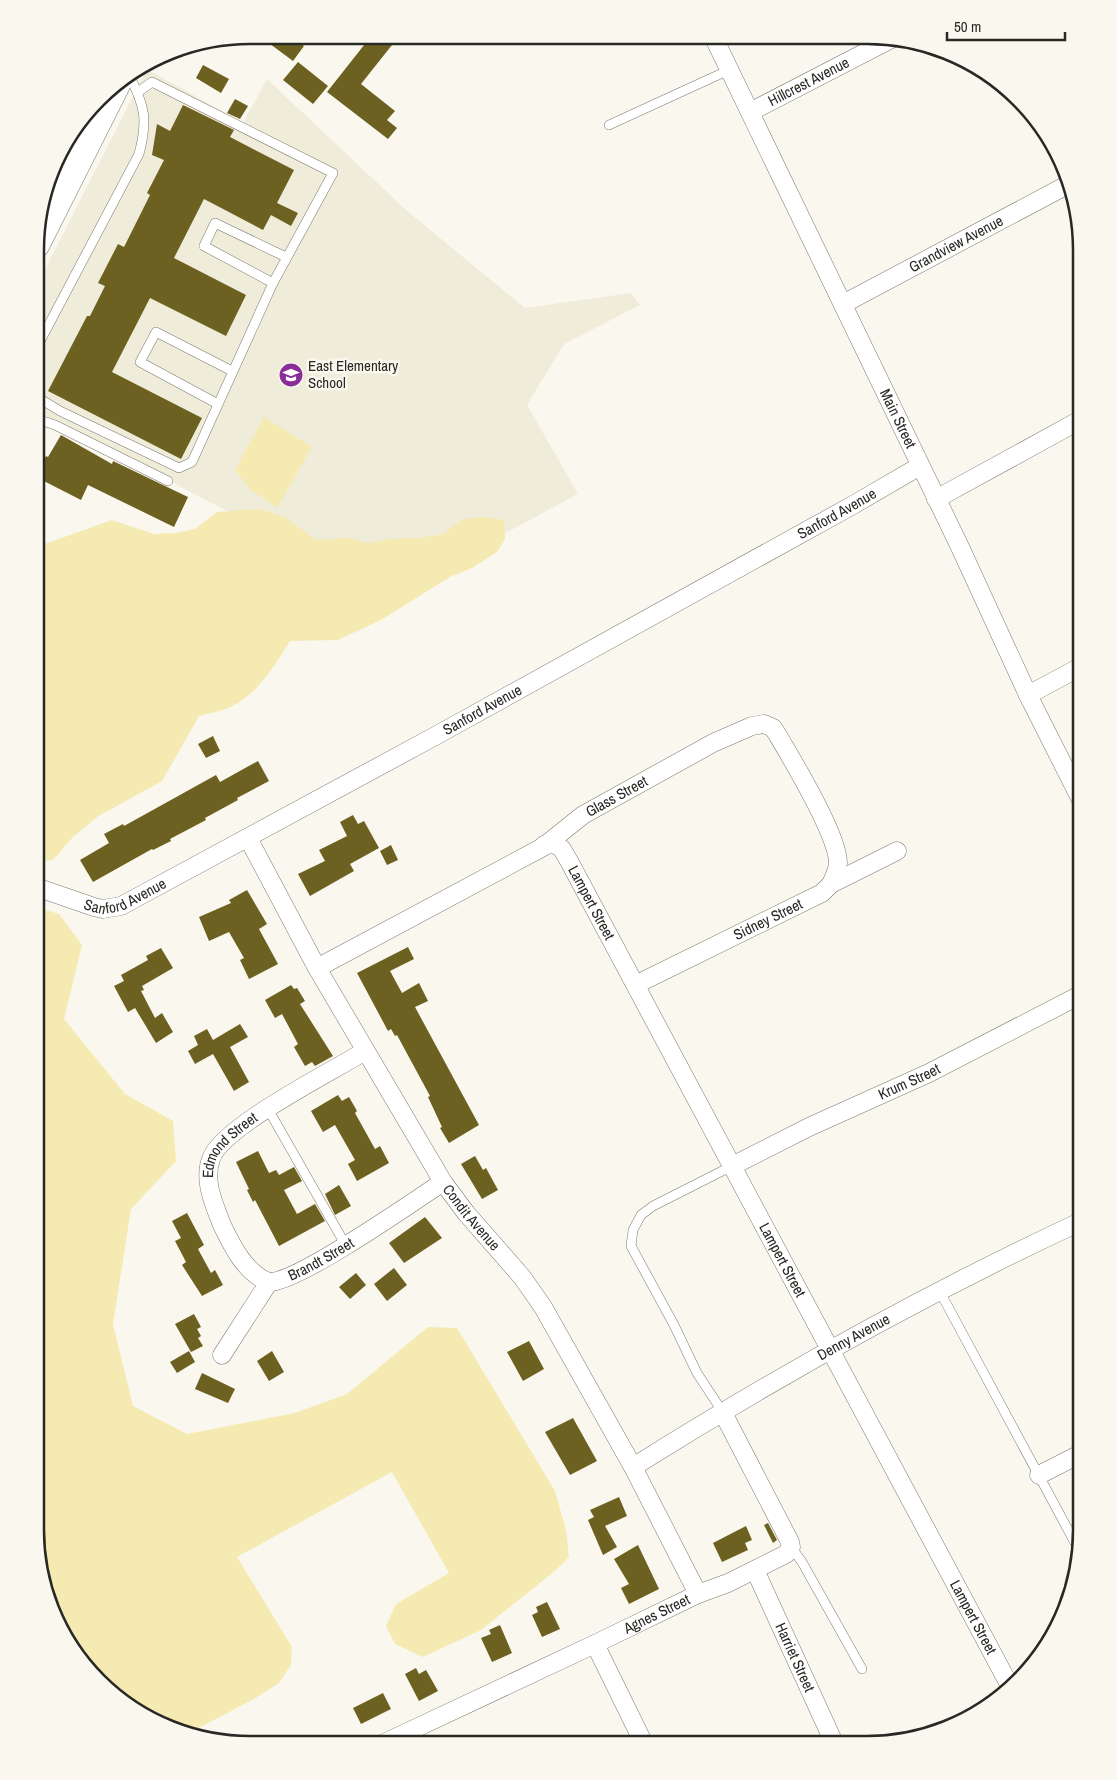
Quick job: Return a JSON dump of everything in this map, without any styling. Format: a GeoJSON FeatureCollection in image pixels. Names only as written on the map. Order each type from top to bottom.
{"type":"FeatureCollection","features":[{"type":"Feature","properties":{"kind":"main road"},"geometry":{"type":"LineString","coordinates":[[47,216],[61,175],[128,87]]}},
{"type":"Feature","properties":{"kind":"street","name":"Main Street"},"geometry":{"type":"LineString","coordinates":[[717,44],[843,304],[1028,695],[1073,784]]}},
{"type":"Feature","properties":{"kind":"street","name":"Hillcrest Avenue"},"geometry":{"type":"LineString","coordinates":[[750,112],[881,44]]}},
{"type":"Feature","properties":{"kind":"street","name":"Grandview Avenue"},"geometry":{"type":"LineString","coordinates":[[843,304],[1063,187]]}},
{"type":"Feature","properties":{"kind":"street"},"geometry":{"type":"LineString","coordinates":[[936,499],[1073,424]]}},
{"type":"Feature","properties":{"kind":"street","name":"Sanford Avenue"},"geometry":{"type":"LineString","coordinates":[[44,890],[94,907],[112,908],[150,892],[853,506],[920,466]]}},
{"type":"Feature","properties":{"kind":"street"},"geometry":{"type":"LineString","coordinates":[[1028,695],[1073,671]]}},
{"type":"Feature","properties":{"kind":"street","name":"Glass Street"},"geometry":{"type":"LineString","coordinates":[[317,968],[544,845],[583,815],[650,777],[713,743],[752,726],[764,724],[773,728],[777,734],[824,822],[837,854],[838,864],[831,884]]}},
{"type":"Feature","properties":{"kind":"street","name":"Condit Avenue"},"geometry":{"type":"LineString","coordinates":[[248,838],[317,968],[443,1182],[466,1213],[522,1277],[543,1308],[633,1467],[698,1594]]}},
{"type":"Feature","properties":{"kind":"street","name":"Lampert Street"},"geometry":{"type":"LineString","coordinates":[[544,845],[555,844],[562,849],[637,984],[734,1165],[830,1351],[1007,1681]]}},
{"type":"Feature","properties":{"kind":"street","name":"Sidney Street"},"geometry":{"type":"LineString","coordinates":[[637,984],[822,893],[831,884],[897,851]]}},
{"type":"Feature","properties":{"kind":"street","name":"Krum Street"},"geometry":{"type":"LineString","coordinates":[[734,1165],[809,1127],[929,1072],[1073,999]]}},
{"type":"Feature","properties":{"kind":"street","name":"Edmond Street"},"geometry":{"type":"LineString","coordinates":[[269,1282],[262,1280],[251,1271],[228,1234],[211,1198],[208,1177],[210,1161],[220,1143],[233,1131],[365,1052]]}},
{"type":"Feature","properties":{"kind":"street","name":"Brandt Street"},"geometry":{"type":"LineString","coordinates":[[222,1355],[269,1282],[282,1280],[306,1268],[443,1182]]}},
{"type":"Feature","properties":{"kind":"street","name":"Denny Avenue"},"geometry":{"type":"LineString","coordinates":[[633,1467],[722,1411],[939,1290],[1073,1225]]}},
{"type":"Feature","properties":{"kind":"street"},"geometry":{"type":"LineString","coordinates":[[722,1411],[777,1514],[791,1548]]}},
{"type":"Feature","properties":{"kind":"street"},"geometry":{"type":"LineString","coordinates":[[1039,1475],[1073,1458]]}},
{"type":"Feature","properties":{"kind":"street","name":"Agnes Street"},"geometry":{"type":"LineString","coordinates":[[414,1736],[698,1594],[728,1583],[755,1570],[786,1554],[791,1548]]}},
{"type":"Feature","properties":{"kind":"street","name":"Harriet Street"},"geometry":{"type":"LineString","coordinates":[[755,1570],[831,1736]]}},
{"type":"Feature","properties":{"kind":"street"},"geometry":{"type":"LineString","coordinates":[[596,1644],[640,1736]]}},
{"type":"Feature","properties":{"kind":"lane"},"geometry":{"type":"LineString","coordinates":[[609,125],[729,70]]}},
{"type":"Feature","properties":{"kind":"lane"},"geometry":{"type":"LineString","coordinates":[[44,334],[139,154],[145,133],[144,109],[128,87],[152,82],[333,173],[273,283],[216,404],[192,462],[179,468],[60,411],[44,401]]}},
{"type":"Feature","properties":{"kind":"lane"},"geometry":{"type":"LineString","coordinates":[[273,283],[204,246],[215,223],[286,257]]}},
{"type":"Feature","properties":{"kind":"lane"},"geometry":{"type":"LineString","coordinates":[[216,404],[140,362],[156,332],[232,370]]}},
{"type":"Feature","properties":{"kind":"lane"},"geometry":{"type":"LineString","coordinates":[[44,422],[55,425],[168,481]]}},
{"type":"Feature","properties":{"kind":"lane"},"geometry":{"type":"LineString","coordinates":[[268,1109],[344,1244]]}},
{"type":"Feature","properties":{"kind":"lane"},"geometry":{"type":"LineString","coordinates":[[722,1411],[696,1373],[674,1325],[631,1246],[633,1230],[641,1215],[653,1206],[734,1165]]}},
{"type":"Feature","properties":{"kind":"lane"},"geometry":{"type":"LineString","coordinates":[[939,1290],[1073,1539]]}},
{"type":"Feature","properties":{"kind":"lane"},"geometry":{"type":"LineString","coordinates":[[791,1548],[802,1562],[862,1669]]}},
{"type":"Feature","properties":{"kind":"shaded area","name":"East Elementary School"},"geometry":{"type":"Polygon","coordinates":[[[149,70],[243,123],[267,79],[406,210],[525,308],[631,293],[640,305],[564,344],[527,405],[578,494],[409,585],[276,537],[44,415],[44,271],[146,72],[149,70]]]}},
{"type":"Feature","properties":{"kind":"shaded area"},"geometry":{"type":"Polygon","coordinates":[[[264,417],[312,447],[277,508],[251,490],[235,470],[264,417]]]}},
{"type":"Feature","properties":{"kind":"shaded area"},"geometry":{"type":"Polygon","coordinates":[[[261,509],[285,517],[316,540],[350,538],[368,543],[443,534],[463,519],[484,517],[504,520],[505,539],[497,552],[472,568],[450,577],[381,620],[338,640],[290,641],[264,679],[248,696],[221,711],[199,716],[162,781],[97,817],[73,837],[53,860],[44,861],[44,544],[112,520],[154,534],[175,533],[195,529],[217,512],[261,509]]]}},
{"type":"Feature","properties":{"kind":"shaded area"},"geometry":{"type":"Polygon","coordinates":[[[44,909],[59,914],[82,945],[64,1019],[125,1094],[173,1121],[176,1161],[131,1209],[113,1324],[133,1406],[187,1434],[295,1413],[347,1394],[428,1327],[457,1328],[555,1491],[566,1530],[569,1557],[556,1570],[481,1630],[423,1657],[395,1644],[386,1626],[396,1604],[449,1573],[392,1472],[237,1557],[292,1647],[291,1665],[279,1683],[254,1699],[196,1729],[171,1721],[147,1709],[124,1694],[86,1656],[71,1633],[59,1609],[51,1584],[44,1544],[44,909]]]}},
{"type":"Feature","properties":{"kind":"building"},"geometry":{"type":"Polygon","coordinates":[[[270,44],[301,44],[304,46],[293,61],[270,44]]]}},
{"type":"Feature","properties":{"kind":"building"},"geometry":{"type":"Polygon","coordinates":[[[365,44],[393,44],[361,84],[395,111],[387,120],[397,128],[388,139],[327,92],[365,44]]]}},
{"type":"Feature","properties":{"kind":"building"},"geometry":{"type":"Polygon","coordinates":[[[298,62],[328,86],[313,104],[283,80],[298,62]]]}},
{"type":"Feature","properties":{"kind":"building"},"geometry":{"type":"Polygon","coordinates":[[[203,65],[229,79],[221,93],[196,78],[203,65]]]}},
{"type":"Feature","properties":{"kind":"building"},"geometry":{"type":"Polygon","coordinates":[[[235,99],[248,106],[240,119],[227,113],[235,99]]]}},
{"type":"Feature","properties":{"kind":"building"},"geometry":{"type":"Polygon","coordinates":[[[183,105],[234,130],[230,137],[294,170],[277,203],[298,213],[291,226],[271,215],[263,230],[204,199],[174,258],[246,295],[226,336],[150,298],[112,372],[202,418],[181,459],[48,391],[87,316],[90,316],[105,286],[98,283],[118,244],[124,247],[150,195],[147,193],[164,160],[152,155],[157,124],[170,131],[183,105]]]}},
{"type":"Feature","properties":{"kind":"building"},"geometry":{"type":"Polygon","coordinates":[[[61,435],[112,464],[113,461],[188,497],[174,527],[88,485],[81,500],[44,481],[44,460],[46,456],[48,457],[61,435]]]}},
{"type":"Feature","properties":{"kind":"building"},"geometry":{"type":"Polygon","coordinates":[[[213,736],[220,751],[206,758],[198,744],[213,736]]]}},
{"type":"Feature","properties":{"kind":"building"},"geometry":{"type":"Polygon","coordinates":[[[258,761],[269,781],[237,798],[238,800],[205,818],[206,820],[170,839],[171,841],[152,849],[93,882],[80,860],[109,843],[104,834],[123,824],[124,826],[216,775],[220,782],[258,761]]]}},
{"type":"Feature","properties":{"kind":"building"},"geometry":{"type":"Polygon","coordinates":[[[353,815],[358,824],[364,821],[379,848],[350,864],[354,871],[310,896],[298,874],[325,861],[319,850],[347,836],[340,822],[353,815]]]}},
{"type":"Feature","properties":{"kind":"building"},"geometry":{"type":"Polygon","coordinates":[[[391,845],[398,860],[387,865],[380,851],[391,845]]]}},
{"type":"Feature","properties":{"kind":"building"},"geometry":{"type":"Polygon","coordinates":[[[247,890],[267,924],[259,929],[278,964],[249,979],[240,960],[244,958],[229,932],[209,941],[199,917],[231,903],[229,900],[247,890]]]}},
{"type":"Feature","properties":{"kind":"building"},"geometry":{"type":"Polygon","coordinates":[[[408,947],[414,959],[390,971],[402,993],[419,983],[428,1001],[415,1007],[479,1125],[449,1143],[440,1128],[442,1127],[428,1097],[430,1096],[397,1035],[395,1036],[391,1029],[388,1031],[357,973],[408,947]]]}},
{"type":"Feature","properties":{"kind":"building"},"geometry":{"type":"Polygon","coordinates":[[[161,948],[173,968],[142,986],[144,990],[141,991],[155,1018],[162,1013],[173,1032],[156,1043],[135,1008],[128,1012],[114,986],[124,981],[121,975],[148,960],[146,956],[161,948]]]}},
{"type":"Feature","properties":{"kind":"building"},"geometry":{"type":"Polygon","coordinates":[[[291,985],[294,989],[297,988],[305,1001],[300,1004],[333,1056],[315,1066],[312,1062],[305,1066],[294,1047],[298,1044],[282,1014],[275,1018],[265,1000],[291,985]]]}},
{"type":"Feature","properties":{"kind":"building"},"geometry":{"type":"Polygon","coordinates":[[[240,1024],[248,1037],[230,1047],[249,1082],[234,1091],[213,1054],[195,1064],[188,1051],[198,1045],[194,1036],[207,1029],[213,1040],[240,1024]]]}},
{"type":"Feature","properties":{"kind":"building"},"geometry":{"type":"Polygon","coordinates":[[[338,1095],[342,1101],[349,1097],[357,1111],[355,1113],[375,1149],[380,1146],[389,1163],[357,1181],[348,1164],[355,1160],[335,1125],[323,1132],[311,1111],[338,1095]]]}},
{"type":"Feature","properties":{"kind":"building"},"geometry":{"type":"Polygon","coordinates":[[[258,1151],[269,1173],[276,1170],[279,1175],[294,1167],[302,1181],[284,1190],[297,1214],[315,1204],[325,1221],[279,1246],[255,1200],[253,1202],[236,1162],[258,1151]]]}},
{"type":"Feature","properties":{"kind":"building"},"geometry":{"type":"Polygon","coordinates":[[[475,1156],[483,1170],[486,1168],[498,1190],[482,1199],[461,1164],[475,1156]]]}},
{"type":"Feature","properties":{"kind":"building"},"geometry":{"type":"Polygon","coordinates":[[[339,1185],[351,1206],[335,1215],[325,1194],[339,1185]]]}},
{"type":"Feature","properties":{"kind":"building"},"geometry":{"type":"Polygon","coordinates":[[[187,1213],[204,1245],[198,1249],[211,1273],[215,1270],[223,1285],[202,1296],[182,1265],[186,1262],[175,1241],[181,1238],[172,1221],[187,1213]]]}},
{"type":"Feature","properties":{"kind":"building"},"geometry":{"type":"Polygon","coordinates":[[[425,1217],[442,1238],[404,1263],[389,1243],[425,1217]]]}},
{"type":"Feature","properties":{"kind":"building"},"geometry":{"type":"Polygon","coordinates":[[[394,1268],[407,1285],[387,1301],[374,1284],[394,1268]]]}},
{"type":"Feature","properties":{"kind":"building"},"geometry":{"type":"Polygon","coordinates":[[[356,1273],[366,1285],[350,1299],[339,1287],[356,1273]]]}},
{"type":"Feature","properties":{"kind":"building"},"geometry":{"type":"Polygon","coordinates":[[[194,1314],[201,1327],[197,1329],[201,1336],[198,1338],[203,1346],[191,1352],[175,1324],[194,1314]]]}},
{"type":"Feature","properties":{"kind":"building"},"geometry":{"type":"Polygon","coordinates":[[[529,1341],[544,1369],[523,1381],[507,1352],[529,1341]]]}},
{"type":"Feature","properties":{"kind":"building"},"geometry":{"type":"Polygon","coordinates":[[[189,1351],[195,1362],[177,1373],[170,1362],[189,1351]]]}},
{"type":"Feature","properties":{"kind":"building"},"geometry":{"type":"Polygon","coordinates":[[[272,1351],[284,1372],[269,1381],[257,1361],[272,1351]]]}},
{"type":"Feature","properties":{"kind":"building"},"geometry":{"type":"Polygon","coordinates":[[[202,1373],[235,1389],[228,1403],[195,1389],[202,1373]]]}},
{"type":"Feature","properties":{"kind":"building"},"geometry":{"type":"Polygon","coordinates":[[[573,1418],[597,1461],[570,1475],[545,1432],[573,1418]]]}},
{"type":"Feature","properties":{"kind":"building"},"geometry":{"type":"Polygon","coordinates":[[[619,1497],[627,1516],[605,1526],[617,1547],[603,1555],[588,1520],[594,1517],[590,1510],[619,1497]]]}},
{"type":"Feature","properties":{"kind":"building"},"geometry":{"type":"Polygon","coordinates":[[[768,1523],[777,1540],[773,1543],[764,1525],[768,1523]]]}},
{"type":"Feature","properties":{"kind":"building"},"geometry":{"type":"Polygon","coordinates":[[[746,1526],[752,1540],[745,1543],[748,1550],[722,1562],[713,1543],[746,1526]]]}},
{"type":"Feature","properties":{"kind":"building"},"geometry":{"type":"Polygon","coordinates":[[[638,1545],[659,1589],[629,1604],[621,1588],[629,1584],[614,1559],[638,1545]]]}},
{"type":"Feature","properties":{"kind":"building"},"geometry":{"type":"Polygon","coordinates":[[[547,1602],[560,1629],[542,1637],[532,1615],[538,1612],[536,1607],[547,1602]]]}},
{"type":"Feature","properties":{"kind":"building"},"geometry":{"type":"Polygon","coordinates":[[[500,1625],[512,1653],[492,1662],[481,1638],[491,1634],[489,1630],[500,1625]]]}},
{"type":"Feature","properties":{"kind":"building"},"geometry":{"type":"Polygon","coordinates":[[[416,1668],[419,1674],[426,1670],[438,1691],[419,1701],[405,1674],[416,1668]]]}},
{"type":"Feature","properties":{"kind":"building"},"geometry":{"type":"Polygon","coordinates":[[[383,1693],[391,1709],[361,1724],[353,1708],[383,1693]]]}},
{"type":"Feature","properties":{"kind":"place","name":"East Elementary School"},"geometry":{"type":"Point","coordinates":[291,375]}}]}
